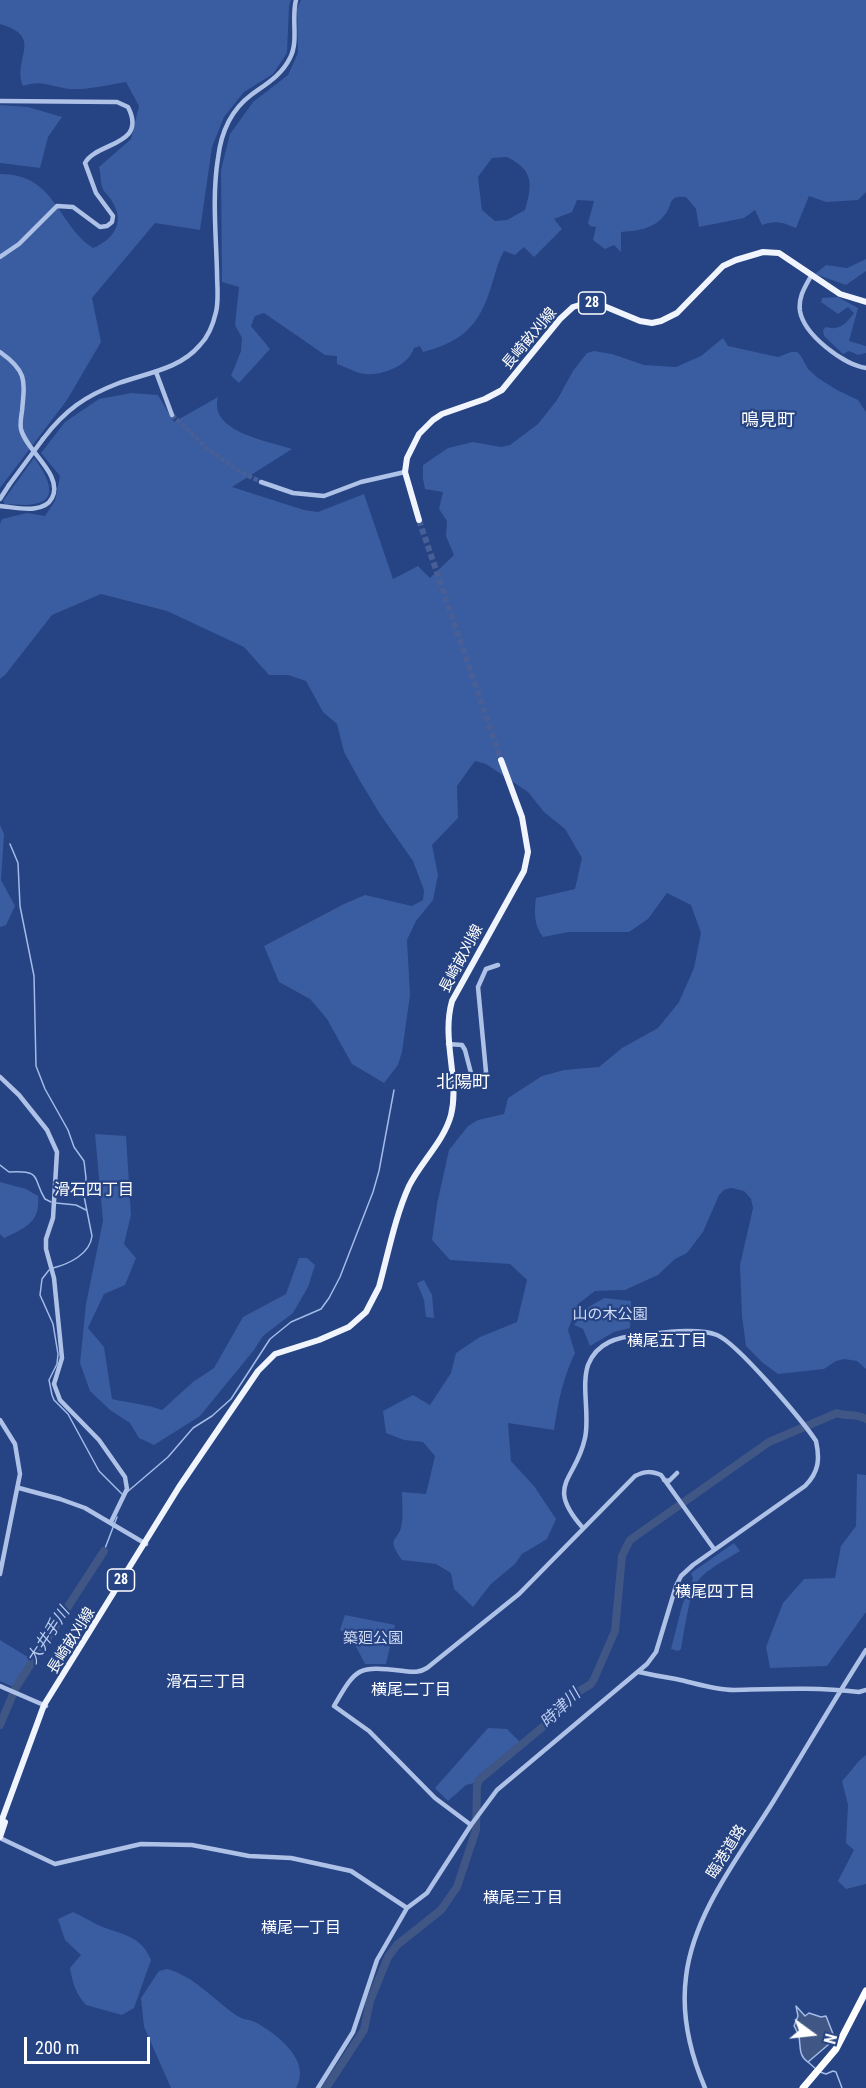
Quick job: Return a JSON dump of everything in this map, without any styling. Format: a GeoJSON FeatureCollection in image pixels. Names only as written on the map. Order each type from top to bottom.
{"type":"FeatureCollection","features":[{"type":"Feature","properties":{"kind":"highway"},"geometry":{"type":"LineString","coordinates":[[803,2088],[836,2049],[866,1991]]}},
{"type":"Feature","properties":{"kind":"main road","name":"長崎畝刈線"},"geometry":{"type":"LineString","coordinates":[[405,472],[411,449],[419,434],[433,420],[442,414],[502,390],[560,319],[573,307],[586,303],[599,304],[640,321],[652,323],[661,321],[677,313],[723,266],[763,252],[779,253],[840,294],[866,302]]}},
{"type":"Feature","properties":{"kind":"main road"},"geometry":{"type":"LineString","coordinates":[[405,472],[419,520]]}},
{"type":"Feature","properties":{"kind":"main road","name":"長崎畝刈線"},"geometry":{"type":"LineString","coordinates":[[0,1826],[45,1705],[200,1458],[260,1373],[275,1355],[342,1332],[358,1320],[372,1302],[379,1287],[408,1188],[417,1170],[445,1130],[451,1115],[453,1098],[448,1022],[452,1001],[520,877],[528,852],[522,818],[501,760]]}},
{"type":"Feature","properties":{"kind":"main road","name":"長崎畝刈線"},"geometry":{"type":"LineString","coordinates":[[0,1837],[45,1705]]}},
{"type":"Feature","properties":{"kind":"street"},"geometry":{"type":"LineString","coordinates":[[0,499],[57,422],[76,404],[118,384],[156,372],[186,358],[203,342],[212,326],[217,310],[216,172],[222,139],[232,116],[248,98],[276,78],[292,55],[296,0]]}},
{"type":"Feature","properties":{"kind":"street"},"geometry":{"type":"LineString","coordinates":[[0,101],[117,102],[128,107],[132,115],[132,124],[124,138],[93,154],[85,163],[96,193],[113,216],[112,222],[107,226],[99,227],[73,207],[57,206],[19,244],[0,257]]}},
{"type":"Feature","properties":{"kind":"street"},"geometry":{"type":"LineString","coordinates":[[811,276],[801,294],[802,319],[833,353],[855,366],[866,368]]}},
{"type":"Feature","properties":{"kind":"street"},"geometry":{"type":"LineString","coordinates":[[0,352],[18,366],[24,380],[21,430],[54,480],[52,498],[41,507],[33,509],[0,506]]}},
{"type":"Feature","properties":{"kind":"street"},"geometry":{"type":"LineString","coordinates":[[156,372],[172,415]]}},
{"type":"Feature","properties":{"kind":"street"},"geometry":{"type":"LineString","coordinates":[[261,482],[293,493],[324,496],[361,482],[405,472]]}},
{"type":"Feature","properties":{"kind":"street"},"geometry":{"type":"LineString","coordinates":[[448,1044],[462,1045],[471,1077],[478,1080],[484,1077],[486,1072],[478,987],[488,967],[498,965]]}},
{"type":"Feature","properties":{"kind":"street"},"geometry":{"type":"LineString","coordinates":[[0,1077],[19,1095],[47,1130],[57,1152],[53,1218],[46,1245],[62,1358],[54,1381],[55,1392],[99,1440],[125,1477],[126,1491],[114,1524]]}},
{"type":"Feature","properties":{"kind":"street"},"geometry":{"type":"LineString","coordinates":[[318,2088],[353,2032],[377,1960],[407,1908],[426,1893],[472,1823],[497,1790],[639,1672],[656,1652],[681,1575],[811,1480],[818,1467],[819,1455],[816,1441],[743,1356],[717,1335],[701,1331],[645,1334],[613,1339],[601,1347],[588,1365],[586,1435],[564,1489],[569,1512],[583,1528]]}},
{"type":"Feature","properties":{"kind":"street"},"geometry":{"type":"LineString","coordinates":[[0,1420],[15,1444],[20,1464],[19,1488],[0,1574]]}},
{"type":"Feature","properties":{"kind":"street"},"geometry":{"type":"LineString","coordinates":[[472,1823],[435,1798],[369,1731],[334,1706],[353,1675],[362,1670],[374,1668],[413,1672],[427,1668],[519,1594],[635,1476],[646,1471],[661,1475],[714,1549]]}},
{"type":"Feature","properties":{"kind":"street"},"geometry":{"type":"LineString","coordinates":[[664,1480],[669,1481],[677,1473]]}},
{"type":"Feature","properties":{"kind":"street"},"geometry":{"type":"LineString","coordinates":[[19,1488],[76,1504],[145,1543]]}},
{"type":"Feature","properties":{"kind":"street","name":"臨港道路"},"geometry":{"type":"LineString","coordinates":[[705,2088],[692,2054],[685,2013],[686,1976],[695,1936],[717,1892],[866,1650]]}},
{"type":"Feature","properties":{"kind":"street"},"geometry":{"type":"LineString","coordinates":[[639,1672],[694,1685],[735,1690],[781,1688],[859,1692],[866,1690]]}},
{"type":"Feature","properties":{"kind":"street"},"geometry":{"type":"LineString","coordinates":[[0,1686],[45,1705]]}},
{"type":"Feature","properties":{"kind":"street"},"geometry":{"type":"LineString","coordinates":[[0,1837],[55,1863],[141,1844],[192,1845],[238,1855],[291,1858],[351,1871],[407,1908]]}},
{"type":"Feature","properties":{"kind":"green space"},"geometry":{"type":"Polygon","coordinates":[[[0,0],[291,0],[287,53],[273,74],[244,92],[224,117],[212,147],[200,230],[155,223],[92,298],[101,342],[67,400],[0,488],[0,174],[19,176],[33,182],[54,202],[81,238],[93,248],[100,245],[115,230],[118,217],[112,201],[103,189],[99,167],[131,139],[139,106],[126,82],[77,89],[41,83],[23,86],[21,66],[24,42],[21,35],[13,29],[0,24],[0,0]]]}},
{"type":"Feature","properties":{"kind":"green space"},"geometry":{"type":"Polygon","coordinates":[[[301,0],[866,0],[866,192],[858,200],[826,202],[809,196],[796,228],[779,222],[762,225],[755,210],[744,218],[699,227],[696,209],[686,197],[680,197],[673,200],[659,221],[649,227],[621,232],[621,252],[614,245],[605,249],[593,240],[596,227],[588,223],[594,201],[577,200],[572,212],[554,219],[562,229],[534,257],[524,247],[515,255],[504,251],[478,318],[464,333],[446,344],[423,352],[420,346],[414,348],[407,360],[394,368],[380,373],[365,374],[337,364],[337,356],[325,355],[264,313],[255,316],[251,326],[270,349],[239,383],[231,376],[241,351],[242,338],[235,325],[239,287],[222,282],[221,170],[230,134],[253,102],[288,75],[298,53],[297,9],[301,0]],[[507,157],[492,158],[478,177],[482,210],[495,221],[507,220],[525,210],[530,185],[529,178],[516,162],[507,157]]]}},
{"type":"Feature","properties":{"kind":"green space"},"geometry":{"type":"Polygon","coordinates":[[[0,105],[28,107],[62,117],[48,137],[40,168],[0,163],[0,105]]]}},
{"type":"Feature","properties":{"kind":"green space"},"geometry":{"type":"Polygon","coordinates":[[[866,259],[866,271],[846,285],[815,274],[826,265],[847,268],[866,259]]]}},
{"type":"Feature","properties":{"kind":"green space"},"geometry":{"type":"Polygon","coordinates":[[[838,297],[858,308],[849,341],[866,346],[866,353],[858,355],[849,351],[843,354],[824,336],[823,330],[826,327],[842,326],[854,313],[848,307],[838,314],[821,302],[822,298],[838,297]]]}},
{"type":"Feature","properties":{"kind":"green space"},"geometry":{"type":"Polygon","coordinates":[[[723,338],[728,346],[778,357],[797,352],[808,369],[818,378],[858,400],[866,412],[866,1369],[857,1361],[844,1359],[824,1369],[778,1374],[746,1346],[740,1265],[753,1208],[751,1199],[744,1191],[731,1188],[724,1190],[719,1195],[703,1232],[687,1253],[675,1259],[658,1275],[625,1290],[595,1291],[578,1304],[568,1330],[575,1353],[562,1390],[554,1430],[508,1423],[511,1461],[534,1486],[556,1519],[547,1539],[522,1554],[515,1564],[491,1584],[473,1607],[454,1589],[451,1573],[436,1564],[402,1560],[394,1546],[394,1540],[401,1529],[402,1492],[426,1494],[435,1456],[423,1442],[404,1440],[386,1433],[383,1411],[413,1395],[430,1405],[451,1373],[456,1353],[480,1337],[517,1322],[527,1280],[510,1264],[450,1260],[432,1240],[449,1150],[468,1126],[478,1120],[504,1114],[508,1098],[542,1076],[564,1070],[599,1067],[622,1048],[658,1028],[679,1002],[694,968],[701,933],[691,905],[667,893],[648,919],[629,932],[569,932],[543,937],[535,919],[536,898],[575,889],[582,858],[565,829],[544,812],[528,792],[486,764],[475,761],[457,786],[458,818],[432,845],[438,875],[433,900],[416,921],[407,940],[410,995],[402,1052],[398,1065],[384,1083],[352,1064],[327,1019],[310,999],[279,982],[264,946],[365,895],[412,906],[423,900],[424,890],[413,861],[360,781],[344,752],[337,724],[323,712],[306,681],[288,675],[269,675],[244,647],[167,611],[101,594],[52,615],[0,679],[0,524],[2,519],[27,513],[45,516],[55,501],[60,476],[41,453],[65,422],[99,399],[131,393],[158,395],[174,422],[218,397],[217,409],[222,419],[231,427],[256,438],[292,449],[232,487],[304,510],[318,512],[364,494],[393,579],[418,566],[430,578],[454,555],[446,536],[447,521],[439,509],[443,492],[425,489],[423,465],[448,448],[473,442],[501,447],[510,445],[538,424],[557,400],[573,371],[587,353],[594,351],[612,354],[644,365],[676,367],[701,356],[723,338]]]}},
{"type":"Feature","properties":{"kind":"green space"},"geometry":{"type":"Polygon","coordinates":[[[34,458],[49,484],[48,497],[31,505],[5,504],[3,501],[34,458]]]}},
{"type":"Feature","properties":{"kind":"green space"},"geometry":{"type":"Polygon","coordinates":[[[0,825],[4,834],[1,880],[15,906],[6,925],[0,927],[0,825]]]}},
{"type":"Feature","properties":{"kind":"green space"},"geometry":{"type":"Polygon","coordinates":[[[95,1134],[126,1136],[131,1215],[124,1244],[136,1258],[125,1285],[104,1294],[88,1328],[104,1347],[112,1399],[162,1410],[193,1382],[214,1368],[243,1317],[286,1294],[299,1258],[307,1258],[315,1265],[308,1287],[293,1313],[263,1336],[200,1416],[154,1445],[139,1438],[130,1423],[110,1410],[90,1391],[80,1363],[86,1304],[103,1221],[95,1134]]]}},
{"type":"Feature","properties":{"kind":"green space"},"geometry":{"type":"Polygon","coordinates":[[[0,1182],[26,1189],[38,1196],[37,1212],[30,1223],[4,1238],[0,1234],[0,1182]]]}},
{"type":"Feature","properties":{"kind":"green space"},"geometry":{"type":"Polygon","coordinates":[[[424,1280],[432,1295],[434,1318],[426,1317],[424,1300],[417,1283],[424,1280]]]}},
{"type":"Feature","properties":{"kind":"green space","name":"山の木公園"},"geometry":{"type":"Polygon","coordinates":[[[604,1298],[631,1301],[630,1328],[614,1332],[590,1346],[583,1329],[574,1325],[587,1308],[604,1298]]]}},
{"type":"Feature","properties":{"kind":"green space"},"geometry":{"type":"Polygon","coordinates":[[[857,1474],[866,1475],[866,1612],[827,1666],[770,1668],[766,1647],[783,1603],[804,1579],[835,1578],[841,1546],[856,1526],[857,1474]]]}},
{"type":"Feature","properties":{"kind":"green space"},"geometry":{"type":"Polygon","coordinates":[[[734,1543],[740,1551],[712,1568],[698,1581],[689,1604],[681,1649],[678,1651],[671,1649],[682,1606],[693,1578],[691,1573],[734,1543]]]}},
{"type":"Feature","properties":{"kind":"green space","name":"築廻公園"},"geometry":{"type":"Polygon","coordinates":[[[345,1615],[395,1625],[386,1664],[365,1664],[352,1639],[340,1630],[345,1615]]]}},
{"type":"Feature","properties":{"kind":"green space"},"geometry":{"type":"Polygon","coordinates":[[[0,1640],[31,1659],[13,1687],[0,1681],[0,1640]]]}},
{"type":"Feature","properties":{"kind":"green space"},"geometry":{"type":"Polygon","coordinates":[[[488,1728],[507,1729],[520,1742],[479,1775],[474,1783],[466,1785],[448,1801],[435,1788],[488,1728]]]}},
{"type":"Feature","properties":{"kind":"green space"},"geometry":{"type":"Polygon","coordinates":[[[866,1755],[866,1884],[846,1889],[838,1881],[854,1850],[846,1843],[848,1805],[842,1781],[866,1755]]]}},
{"type":"Feature","properties":{"kind":"green space"},"geometry":{"type":"Polygon","coordinates":[[[73,1912],[98,1925],[129,1936],[147,1951],[151,1960],[134,2008],[122,2015],[86,2005],[77,1992],[70,1968],[81,1955],[65,1940],[58,1919],[73,1912]]]}},
{"type":"Feature","properties":{"kind":"green space"},"geometry":{"type":"Polygon","coordinates":[[[167,1969],[186,1977],[238,2017],[257,2023],[283,2042],[300,2068],[300,2078],[296,2088],[171,2088],[144,2027],[141,1998],[159,1971],[167,1969]]]}},
{"type":"Feature","properties":{"kind":"shaded area"},"geometry":{"type":"Polygon","coordinates":[[[796,2006],[805,2016],[809,2013],[821,2017],[826,2016],[835,2039],[808,2062],[801,2054],[799,2036],[794,2026],[798,2016],[796,2006]]]}},
{"type":"Feature","properties":{"kind":"waterway"},"geometry":{"type":"LineString","coordinates":[[10,844],[18,863],[20,906],[34,976],[36,1066],[74,1147],[84,1161],[86,1178],[84,1196],[92,1236],[83,1253],[72,1261],[53,1268]]}},
{"type":"Feature","properties":{"kind":"waterway"},"geometry":{"type":"LineString","coordinates":[[126,1493],[168,1457],[193,1428],[212,1416],[231,1399],[270,1339],[291,1322],[321,1309],[329,1298],[340,1277],[373,1192],[394,1090]]}},
{"type":"Feature","properties":{"kind":"waterway"},"geometry":{"type":"LineString","coordinates":[[0,1165],[9,1172],[32,1174],[45,1199],[51,1202]]}},
{"type":"Feature","properties":{"kind":"waterway"},"geometry":{"type":"LineString","coordinates":[[56,1203],[76,1205],[86,1210]]}},
{"type":"Feature","properties":{"kind":"waterway"},"geometry":{"type":"LineString","coordinates":[[49,1270],[42,1279],[40,1295],[53,1324],[58,1354],[57,1364],[49,1380],[52,1395],[68,1414],[99,1471],[122,1494]]}},
{"type":"Feature","properties":{"kind":"waterway","name":"時津川"},"geometry":{"type":"LineString","coordinates":[[326,2088],[364,2030],[370,2001],[388,1957],[397,1945],[441,1910],[457,1887],[476,1830],[479,1780],[545,1725],[565,1700],[591,1684],[594,1679],[615,1631],[622,1556],[630,1540],[769,1442],[837,1413],[866,1419]]}},
{"type":"Feature","properties":{"kind":"waterway"},"geometry":{"type":"LineString","coordinates":[[104,1551],[117,1517]]}},
{"type":"Feature","properties":{"kind":"waterway","name":"大井手川"},"geometry":{"type":"LineString","coordinates":[[0,1725],[16,1687],[104,1551]]}},
{"type":"Feature","properties":{"kind":"waterway"},"geometry":{"type":"LineString","coordinates":[[808,2062],[816,2069]]}},
{"type":"Feature","properties":{"kind":"waterway"},"geometry":{"type":"LineString","coordinates":[[820,2072],[826,2074],[836,2072],[842,2088]]}},
{"type":"Feature","properties":{"kind":"tunnel"},"geometry":{"type":"LineString","coordinates":[[172,415],[209,450],[239,471],[261,482]]}},
{"type":"Feature","properties":{"kind":"tunnel"},"geometry":{"type":"LineString","coordinates":[[419,520],[501,760]]}},
{"type":"Feature","properties":{"kind":"district","name":"鳴見町"},"geometry":{"type":"Point","coordinates":[768,421]}},
{"type":"Feature","properties":{"kind":"district","name":"北陽町"},"geometry":{"type":"Point","coordinates":[463,1083]}},
{"type":"Feature","properties":{"kind":"district","name":"滑石四丁目"},"geometry":{"type":"Point","coordinates":[94,1191]}},
{"type":"Feature","properties":{"kind":"district","name":"横尾五丁目"},"geometry":{"type":"Point","coordinates":[667,1342]}},
{"type":"Feature","properties":{"kind":"district","name":"横尾四丁目"},"geometry":{"type":"Point","coordinates":[715,1593]}},
{"type":"Feature","properties":{"kind":"district","name":"滑石三丁目"},"geometry":{"type":"Point","coordinates":[206,1683]}},
{"type":"Feature","properties":{"kind":"district","name":"横尾二丁目"},"geometry":{"type":"Point","coordinates":[411,1691]}},
{"type":"Feature","properties":{"kind":"district","name":"横尾三丁目"},"geometry":{"type":"Point","coordinates":[523,1899]}},
{"type":"Feature","properties":{"kind":"district","name":"横尾一丁目"},"geometry":{"type":"Point","coordinates":[301,1929]}}]}
